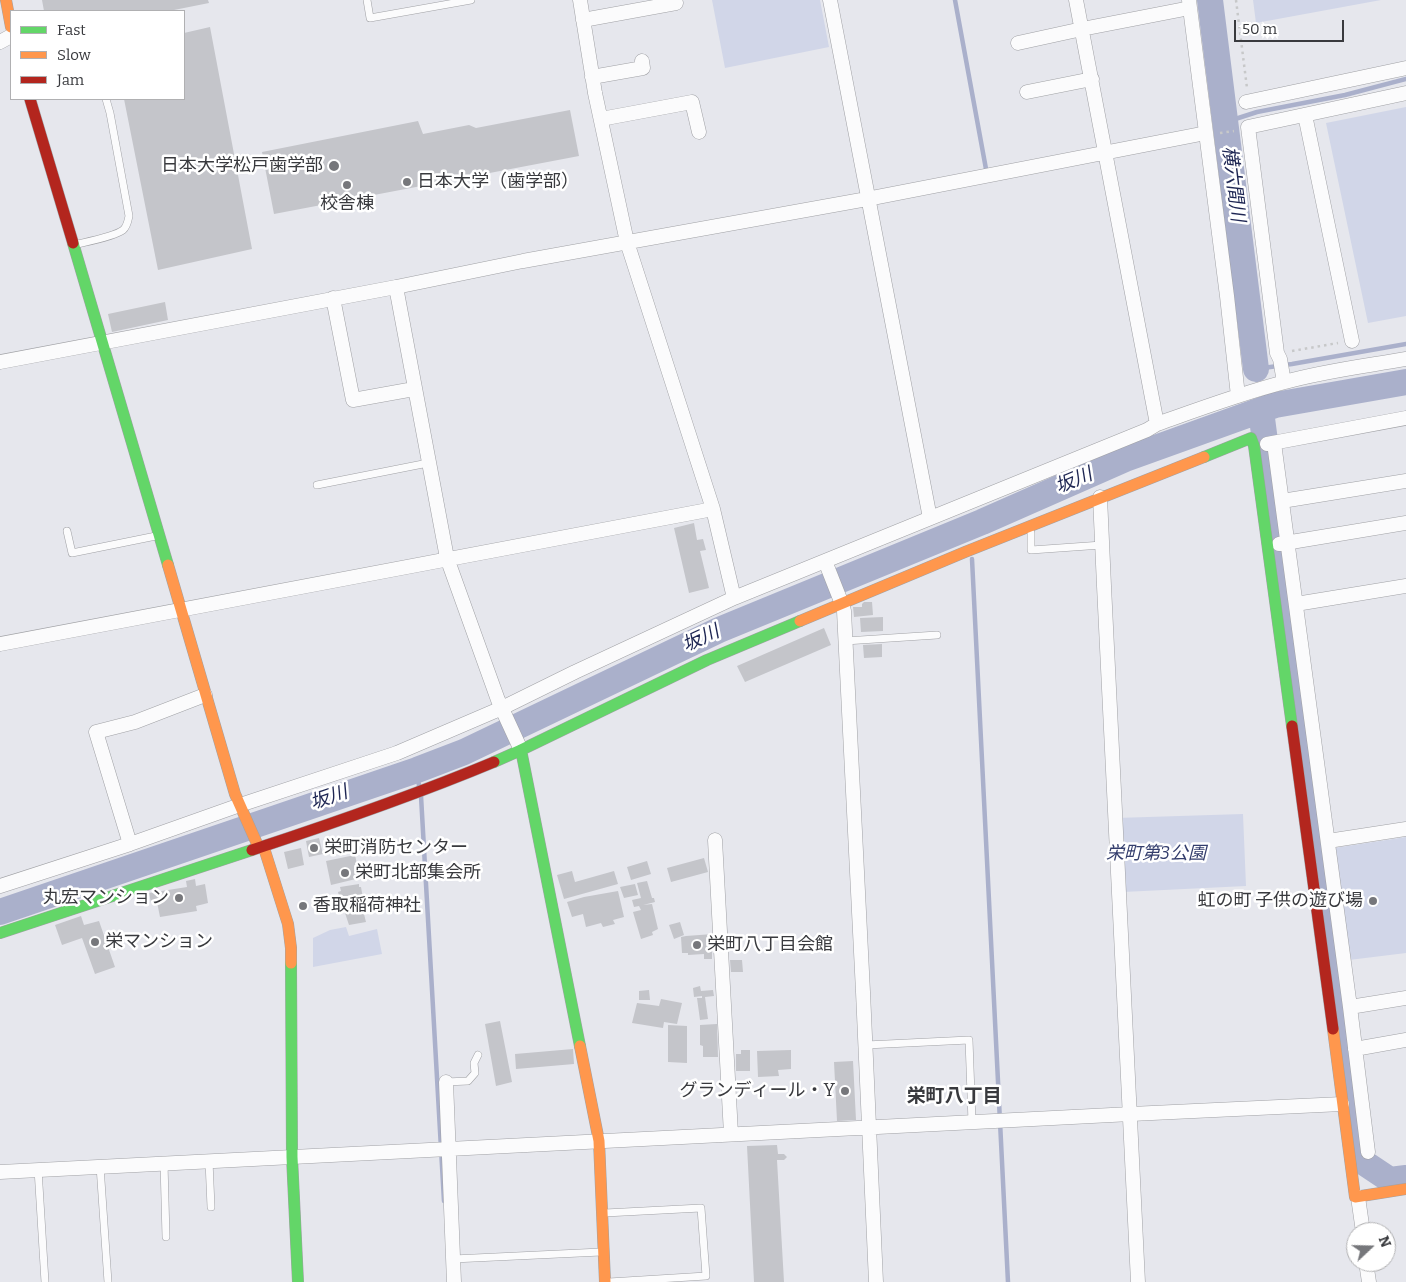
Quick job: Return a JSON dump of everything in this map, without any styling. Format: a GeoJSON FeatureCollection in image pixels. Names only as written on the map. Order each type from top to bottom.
{"type":"FeatureCollection","features":[{"type":"Feature","properties":{"kind":"street"},"geometry":{"type":"LineString","coordinates":[[6,0],[10,22]]}},
{"type":"Feature","properties":{"kind":"street"},"geometry":{"type":"LineString","coordinates":[[580,0],[592,77],[627,242],[713,509],[734,598]]}},
{"type":"Feature","properties":{"kind":"street"},"geometry":{"type":"LineString","coordinates":[[583,20],[676,3],[675,0]]}},
{"type":"Feature","properties":{"kind":"street"},"geometry":{"type":"LineString","coordinates":[[830,0],[930,518]]}},
{"type":"Feature","properties":{"kind":"street"},"geometry":{"type":"LineString","coordinates":[[1076,0],[1157,424]]}},
{"type":"Feature","properties":{"kind":"street"},"geometry":{"type":"LineString","coordinates":[[1018,43],[1189,4],[1242,395]]}},
{"type":"Feature","properties":{"kind":"street"},"geometry":{"type":"LineString","coordinates":[[592,77],[643,68],[642,61]]}},
{"type":"Feature","properties":{"kind":"street"},"geometry":{"type":"LineString","coordinates":[[1246,102],[1402,69],[1404,93],[1248,128],[1279,357],[1278,384]]}},
{"type":"Feature","properties":{"kind":"street"},"geometry":{"type":"LineString","coordinates":[[1026,92],[1092,79]]}},
{"type":"Feature","properties":{"kind":"street"},"geometry":{"type":"LineString","coordinates":[[30,100],[235,794],[259,844],[264,848],[290,933],[292,1157],[298,1282]]}},
{"type":"Feature","properties":{"kind":"street"},"geometry":{"type":"LineString","coordinates":[[601,119],[692,102],[698,132]]}},
{"type":"Feature","properties":{"kind":"street"},"geometry":{"type":"LineString","coordinates":[[1305,115],[1352,341]]}},
{"type":"Feature","properties":{"kind":"street"},"geometry":{"type":"LineString","coordinates":[[0,362],[1206,134]]}},
{"type":"Feature","properties":{"kind":"street"},"geometry":{"type":"LineString","coordinates":[[396,286],[447,558],[498,700],[520,747],[599,1141],[607,1282]]}},
{"type":"Feature","properties":{"kind":"street"},"geometry":{"type":"LineString","coordinates":[[333,298],[353,400],[414,389]]}},
{"type":"Feature","properties":{"kind":"street"},"geometry":{"type":"LineString","coordinates":[[0,886],[241,807],[397,753],[504,711],[575,672],[734,598],[826,563],[930,518],[1147,430],[1157,424],[1226,399],[1278,384],[1323,373],[1406,359]]}},
{"type":"Feature","properties":{"kind":"street"},"geometry":{"type":"LineString","coordinates":[[1256,446],[1406,418]]}},
{"type":"Feature","properties":{"kind":"street"},"geometry":{"type":"LineString","coordinates":[[0,933],[259,844],[396,801],[520,747],[841,600],[1251,438],[1256,446],[1342,1104],[1355,1197],[1358,1197],[1362,1222]]}},
{"type":"Feature","properties":{"kind":"street"},"geometry":{"type":"LineString","coordinates":[[1274,443],[1368,1152]]}},
{"type":"Feature","properties":{"kind":"street"},"geometry":{"type":"LineString","coordinates":[[1282,501],[1406,481]]}},
{"type":"Feature","properties":{"kind":"street"},"geometry":{"type":"LineString","coordinates":[[1100,497],[1138,1282]]}},
{"type":"Feature","properties":{"kind":"street"},"geometry":{"type":"LineString","coordinates":[[0,644],[713,509]]}},
{"type":"Feature","properties":{"kind":"street"},"geometry":{"type":"LineString","coordinates":[[1268,546],[1406,523]]}},
{"type":"Feature","properties":{"kind":"street"},"geometry":{"type":"LineString","coordinates":[[826,563],[844,611],[876,1282]]}},
{"type":"Feature","properties":{"kind":"street"},"geometry":{"type":"LineString","coordinates":[[1296,604],[1406,586]]}},
{"type":"Feature","properties":{"kind":"street"},"geometry":{"type":"LineString","coordinates":[[130,844],[96,732],[136,722],[205,695]]}},
{"type":"Feature","properties":{"kind":"street"},"geometry":{"type":"LineString","coordinates":[[1328,841],[1406,829]]}},
{"type":"Feature","properties":{"kind":"street"},"geometry":{"type":"LineString","coordinates":[[715,840],[731,1134]]}},
{"type":"Feature","properties":{"kind":"street"},"geometry":{"type":"LineString","coordinates":[[1350,1007],[1406,998]]}},
{"type":"Feature","properties":{"kind":"street"},"geometry":{"type":"LineString","coordinates":[[1355,1049],[1406,1040]]}},
{"type":"Feature","properties":{"kind":"street"},"geometry":{"type":"LineString","coordinates":[[446,1082],[454,1282]]}},
{"type":"Feature","properties":{"kind":"street"},"geometry":{"type":"LineString","coordinates":[[0,1172],[1342,1104]]}},
{"type":"Feature","properties":{"kind":"street"},"geometry":{"type":"LineString","coordinates":[[1358,1197],[1406,1188]]}},
{"type":"Feature","properties":{"kind":"lane"},"geometry":{"type":"LineString","coordinates":[[367,0],[370,18],[471,0]]}},
{"type":"Feature","properties":{"kind":"lane"},"geometry":{"type":"LineString","coordinates":[[73,245],[113,235],[123,230],[127,225],[129,216],[106,100]]}},
{"type":"Feature","properties":{"kind":"lane"},"geometry":{"type":"LineString","coordinates":[[317,485],[428,464]]}},
{"type":"Feature","properties":{"kind":"lane"},"geometry":{"type":"LineString","coordinates":[[67,531],[72,553],[159,535]]}},
{"type":"Feature","properties":{"kind":"lane"},"geometry":{"type":"LineString","coordinates":[[1031,533],[1031,550],[1102,545]]}},
{"type":"Feature","properties":{"kind":"lane"},"geometry":{"type":"LineString","coordinates":[[845,641],[937,635]]}},
{"type":"Feature","properties":{"kind":"lane"},"geometry":{"type":"LineString","coordinates":[[866,1045],[969,1040],[972,1122]]}},
{"type":"Feature","properties":{"kind":"lane"},"geometry":{"type":"LineString","coordinates":[[446,1082],[468,1081],[475,1073],[474,1063],[478,1056]]}},
{"type":"Feature","properties":{"kind":"lane"},"geometry":{"type":"LineString","coordinates":[[210,1160],[211,1207]]}},
{"type":"Feature","properties":{"kind":"lane"},"geometry":{"type":"LineString","coordinates":[[164,1163],[166,1237]]}},
{"type":"Feature","properties":{"kind":"lane"},"geometry":{"type":"LineString","coordinates":[[100,1166],[108,1282]]}},
{"type":"Feature","properties":{"kind":"lane"},"geometry":{"type":"LineString","coordinates":[[38,1169],[45,1282]]}},
{"type":"Feature","properties":{"kind":"lane"},"geometry":{"type":"LineString","coordinates":[[602,1213],[701,1208],[706,1276],[607,1282]]}},
{"type":"Feature","properties":{"kind":"lane"},"geometry":{"type":"LineString","coordinates":[[453,1259],[604,1251]]}},
{"type":"Feature","properties":{"kind":"path"},"geometry":{"type":"LineString","coordinates":[[1236,0],[1247,88],[1246,102]]}},
{"type":"Feature","properties":{"kind":"path"},"geometry":{"type":"LineString","coordinates":[[1206,134],[1248,130]]}},
{"type":"Feature","properties":{"kind":"path"},"geometry":{"type":"LineString","coordinates":[[1279,357],[1352,341]]}},
{"type":"Feature","properties":{"kind":"green space"},"geometry":{"type":"Polygon","coordinates":[[[712,0],[820,0],[829,47],[725,68],[712,0]]]}},
{"type":"Feature","properties":{"kind":"green space"},"geometry":{"type":"Polygon","coordinates":[[[1253,0],[1381,0],[1256,23],[1253,0]]]}},
{"type":"Feature","properties":{"kind":"green space"},"geometry":{"type":"Polygon","coordinates":[[[1406,107],[1406,316],[1368,323],[1326,123],[1406,107]]]}},
{"type":"Feature","properties":{"kind":"green space","name":"栄町第3公園"},"geometry":{"type":"Polygon","coordinates":[[[1243,814],[1246,886],[1123,892],[1116,818],[1243,814]]]}},
{"type":"Feature","properties":{"kind":"green space","name":"虹の町 子供の遊び場"},"geometry":{"type":"Polygon","coordinates":[[[1406,837],[1406,953],[1349,960],[1334,848],[1406,837]]]}},
{"type":"Feature","properties":{"kind":"green space"},"geometry":{"type":"Polygon","coordinates":[[[346,927],[349,936],[377,929],[382,954],[313,967],[313,938],[330,930],[346,927]]]}},
{"type":"Feature","properties":{"kind":"building"},"geometry":{"type":"Polygon","coordinates":[[[42,0],[208,0],[209,3],[174,10],[44,10],[42,0]]]}},
{"type":"Feature","properties":{"kind":"building"},"geometry":{"type":"Polygon","coordinates":[[[210,27],[252,249],[158,270],[124,100],[185,100],[185,33],[210,27]]]}},
{"type":"Feature","properties":{"kind":"building","name":"校舎棟"},"geometry":{"type":"Polygon","coordinates":[[[570,110],[579,156],[274,214],[262,152],[418,121],[423,134],[469,125],[476,128],[570,110]]]}},
{"type":"Feature","properties":{"kind":"building"},"geometry":{"type":"Polygon","coordinates":[[[165,302],[168,320],[112,332],[108,314],[165,302]]]}},
{"type":"Feature","properties":{"kind":"building"},"geometry":{"type":"Polygon","coordinates":[[[694,523],[697,540],[703,539],[706,550],[700,551],[709,588],[689,593],[674,528],[694,523]]]}},
{"type":"Feature","properties":{"kind":"building"},"geometry":{"type":"Polygon","coordinates":[[[864,602],[872,602],[873,615],[854,617],[853,607],[862,607],[864,602]]]}},
{"type":"Feature","properties":{"kind":"building"},"geometry":{"type":"Polygon","coordinates":[[[883,617],[883,631],[861,632],[860,618],[883,617]]]}},
{"type":"Feature","properties":{"kind":"building"},"geometry":{"type":"Polygon","coordinates":[[[824,628],[831,645],[745,682],[737,666],[824,628]]]}},
{"type":"Feature","properties":{"kind":"building"},"geometry":{"type":"Polygon","coordinates":[[[882,644],[882,657],[864,658],[863,645],[882,644]]]}},
{"type":"Feature","properties":{"kind":"building"},"geometry":{"type":"Polygon","coordinates":[[[319,838],[323,854],[309,857],[306,841],[319,838]]]}},
{"type":"Feature","properties":{"kind":"building"},"geometry":{"type":"Polygon","coordinates":[[[301,848],[304,865],[288,869],[284,852],[301,848]]]}},
{"type":"Feature","properties":{"kind":"building"},"geometry":{"type":"Polygon","coordinates":[[[355,855],[360,878],[331,885],[326,861],[355,855]]]}},
{"type":"Feature","properties":{"kind":"building"},"geometry":{"type":"Polygon","coordinates":[[[704,858],[708,872],[671,882],[667,868],[704,858]]]}},
{"type":"Feature","properties":{"kind":"building"},"geometry":{"type":"Polygon","coordinates":[[[647,861],[651,874],[631,880],[627,867],[647,861]]]}},
{"type":"Feature","properties":{"kind":"building"},"geometry":{"type":"Polygon","coordinates":[[[572,871],[575,882],[614,871],[618,884],[564,899],[557,875],[572,871]]]}},
{"type":"Feature","properties":{"kind":"building","name":"丸宏マンション"},"geometry":{"type":"Polygon","coordinates":[[[195,879],[196,886],[205,884],[208,903],[196,906],[197,911],[160,917],[157,902],[151,903],[149,893],[187,887],[186,881],[195,879]]]}},
{"type":"Feature","properties":{"kind":"building"},"geometry":{"type":"Polygon","coordinates":[[[647,881],[655,902],[643,905],[652,904],[658,929],[652,932],[653,935],[641,939],[633,912],[641,910],[639,906],[634,907],[632,900],[641,898],[637,883],[647,881]]]}},
{"type":"Feature","properties":{"kind":"building"},"geometry":{"type":"Polygon","coordinates":[[[359,884],[366,922],[349,925],[345,913],[342,913],[341,908],[338,909],[336,897],[339,896],[338,892],[341,891],[340,887],[359,884]]]}},
{"type":"Feature","properties":{"kind":"building"},"geometry":{"type":"Polygon","coordinates":[[[635,884],[638,895],[624,898],[620,887],[635,884]]]}},
{"type":"Feature","properties":{"kind":"building"},"geometry":{"type":"Polygon","coordinates":[[[618,891],[624,917],[613,920],[615,924],[603,927],[601,923],[586,927],[583,914],[572,917],[567,902],[618,891]]]}},
{"type":"Feature","properties":{"kind":"building","name":"栄マンション"},"geometry":{"type":"Polygon","coordinates":[[[81,916],[84,925],[99,921],[115,967],[95,974],[82,938],[62,945],[55,925],[81,916]]]}},
{"type":"Feature","properties":{"kind":"building"},"geometry":{"type":"Polygon","coordinates":[[[680,922],[684,935],[674,939],[669,925],[680,922]]]}},
{"type":"Feature","properties":{"kind":"building"},"geometry":{"type":"Polygon","coordinates":[[[713,934],[712,959],[704,959],[704,954],[688,955],[688,953],[682,953],[681,937],[713,934]]]}},
{"type":"Feature","properties":{"kind":"building"},"geometry":{"type":"Polygon","coordinates":[[[730,960],[742,960],[743,972],[731,972],[730,960]]]}},
{"type":"Feature","properties":{"kind":"building"},"geometry":{"type":"Polygon","coordinates":[[[700,986],[701,991],[713,990],[714,996],[705,997],[708,1019],[700,1020],[697,998],[702,998],[702,996],[694,997],[693,988],[700,986]]]}},
{"type":"Feature","properties":{"kind":"building"},"geometry":{"type":"Polygon","coordinates":[[[649,990],[650,1000],[639,1000],[639,991],[649,990]]]}},
{"type":"Feature","properties":{"kind":"building"},"geometry":{"type":"Polygon","coordinates":[[[661,999],[682,1003],[677,1024],[664,1022],[663,1028],[632,1023],[637,1003],[659,1006],[661,999]]]}},
{"type":"Feature","properties":{"kind":"building"},"geometry":{"type":"Polygon","coordinates":[[[500,1021],[512,1082],[496,1086],[485,1024],[500,1021]]]}},
{"type":"Feature","properties":{"kind":"building"},"geometry":{"type":"Polygon","coordinates":[[[717,1024],[718,1057],[703,1057],[703,1046],[700,1045],[700,1025],[717,1024]]]}},
{"type":"Feature","properties":{"kind":"building"},"geometry":{"type":"Polygon","coordinates":[[[668,1025],[687,1026],[687,1063],[668,1062],[668,1025]]]}},
{"type":"Feature","properties":{"kind":"building"},"geometry":{"type":"Polygon","coordinates":[[[573,1049],[574,1064],[516,1069],[515,1054],[573,1049]]]}},
{"type":"Feature","properties":{"kind":"building"},"geometry":{"type":"Polygon","coordinates":[[[741,1050],[750,1050],[750,1071],[736,1071],[736,1054],[741,1054],[741,1050]]]}},
{"type":"Feature","properties":{"kind":"building"},"geometry":{"type":"Polygon","coordinates":[[[791,1050],[791,1069],[778,1070],[779,1076],[758,1077],[757,1051],[791,1050]]]}},
{"type":"Feature","properties":{"kind":"building","name":"グランディール・Y"},"geometry":{"type":"Polygon","coordinates":[[[853,1061],[856,1120],[837,1121],[834,1062],[853,1061]]]}},
{"type":"Feature","properties":{"kind":"building"},"geometry":{"type":"Polygon","coordinates":[[[777,1145],[778,1154],[784,1154],[787,1157],[784,1160],[777,1160],[784,1282],[754,1282],[747,1146],[777,1145]]]}},
{"type":"Feature","properties":{"kind":"waterway"},"geometry":{"type":"LineString","coordinates":[[955,0],[986,169]]}},
{"type":"Feature","properties":{"kind":"waterway","name":"横六間川"},"geometry":{"type":"LineString","coordinates":[[1210,0],[1256,369]]}},
{"type":"Feature","properties":{"kind":"waterway"},"geometry":{"type":"LineString","coordinates":[[1226,122],[1257,112],[1345,95],[1406,79]]}},
{"type":"Feature","properties":{"kind":"waterway"},"geometry":{"type":"LineString","coordinates":[[1256,369],[1406,344]]}},
{"type":"Feature","properties":{"kind":"waterway","name":"坂川"},"geometry":{"type":"LineString","coordinates":[[0,912],[417,770],[464,752],[719,630],[982,522],[1125,459],[1275,405],[1406,382]]}},
{"type":"Feature","properties":{"kind":"waterway"},"geometry":{"type":"LineString","coordinates":[[1261,411],[1360,1160],[1390,1180],[1406,1178]]}},
{"type":"Feature","properties":{"kind":"waterway"},"geometry":{"type":"LineString","coordinates":[[972,559],[1008,1282]]}},
{"type":"Feature","properties":{"kind":"waterway"},"geometry":{"type":"LineString","coordinates":[[417,770],[419,786]]}},
{"type":"Feature","properties":{"kind":"waterway"},"geometry":{"type":"LineString","coordinates":[[421,796],[444,1201]]}},
{"type":"Feature","properties":{"kind":"traffic: fast"},"geometry":{"type":"LineString","coordinates":[[73,243],[168,565]]}},
{"type":"Feature","properties":{"kind":"traffic: fast"},"geometry":{"type":"LineString","coordinates":[[1204,457],[1251,438],[1254,446],[1292,726]]}},
{"type":"Feature","properties":{"kind":"traffic: fast"},"geometry":{"type":"LineString","coordinates":[[494,762],[707,660],[800,621]]}},
{"type":"Feature","properties":{"kind":"traffic: fast"},"geometry":{"type":"LineString","coordinates":[[521,750],[580,1046]]}},
{"type":"Feature","properties":{"kind":"traffic: fast"},"geometry":{"type":"LineString","coordinates":[[0,933],[252,850]]}},
{"type":"Feature","properties":{"kind":"traffic: fast"},"geometry":{"type":"LineString","coordinates":[[291,963],[292,1157],[298,1282]]}},
{"type":"Feature","properties":{"kind":"traffic: slow"},"geometry":{"type":"LineString","coordinates":[[6,0],[10,22]]}},
{"type":"Feature","properties":{"kind":"traffic: slow"},"geometry":{"type":"LineString","coordinates":[[800,621],[965,552],[1204,457]]}},
{"type":"Feature","properties":{"kind":"traffic: slow"},"geometry":{"type":"LineString","coordinates":[[168,565],[235,794],[258,846],[264,848],[288,924],[291,963]]}},
{"type":"Feature","properties":{"kind":"traffic: slow"},"geometry":{"type":"LineString","coordinates":[[1333,1029],[1355,1197],[1406,1189]]}},
{"type":"Feature","properties":{"kind":"traffic: slow"},"geometry":{"type":"LineString","coordinates":[[580,1046],[599,1141],[605,1282]]}},
{"type":"Feature","properties":{"kind":"traffic: jam"},"geometry":{"type":"LineString","coordinates":[[30,100],[73,243]]}},
{"type":"Feature","properties":{"kind":"traffic: jam"},"geometry":{"type":"LineString","coordinates":[[1292,726],[1333,1029]]}},
{"type":"Feature","properties":{"kind":"traffic: jam"},"geometry":{"type":"LineString","coordinates":[[252,850],[374,808],[494,762]]}},
{"type":"Feature","properties":{"kind":"place","name":"日本大学松戸歯学部"},"geometry":{"type":"Point","coordinates":[334,166]}},
{"type":"Feature","properties":{"kind":"place","name":"日本大学（歯学部）"},"geometry":{"type":"Point","coordinates":[407,182]}},
{"type":"Feature","properties":{"kind":"place","name":"校舎棟"},"geometry":{"type":"Point","coordinates":[347,185]}},
{"type":"Feature","properties":{"kind":"place","name":"栄町消防センター"},"geometry":{"type":"Point","coordinates":[314,848]}},
{"type":"Feature","properties":{"kind":"place","name":"栄町北部集会所"},"geometry":{"type":"Point","coordinates":[345,873]}},
{"type":"Feature","properties":{"kind":"place","name":"丸宏マンション"},"geometry":{"type":"Point","coordinates":[179,898]}},
{"type":"Feature","properties":{"kind":"place","name":"虹の町 子供の遊び場"},"geometry":{"type":"Point","coordinates":[1373,901]}},
{"type":"Feature","properties":{"kind":"place","name":"香取稲荷神社"},"geometry":{"type":"Point","coordinates":[303,906]}},
{"type":"Feature","properties":{"kind":"place","name":"栄マンション"},"geometry":{"type":"Point","coordinates":[95,942]}},
{"type":"Feature","properties":{"kind":"place","name":"栄町八丁目会館"},"geometry":{"type":"Point","coordinates":[697,945]}},
{"type":"Feature","properties":{"kind":"place","name":"グランディール・Y"},"geometry":{"type":"Point","coordinates":[845,1091]}},
{"type":"Feature","properties":{"kind":"district","name":"栄町八丁目"},"geometry":{"type":"Point","coordinates":[954,1097]}}]}
